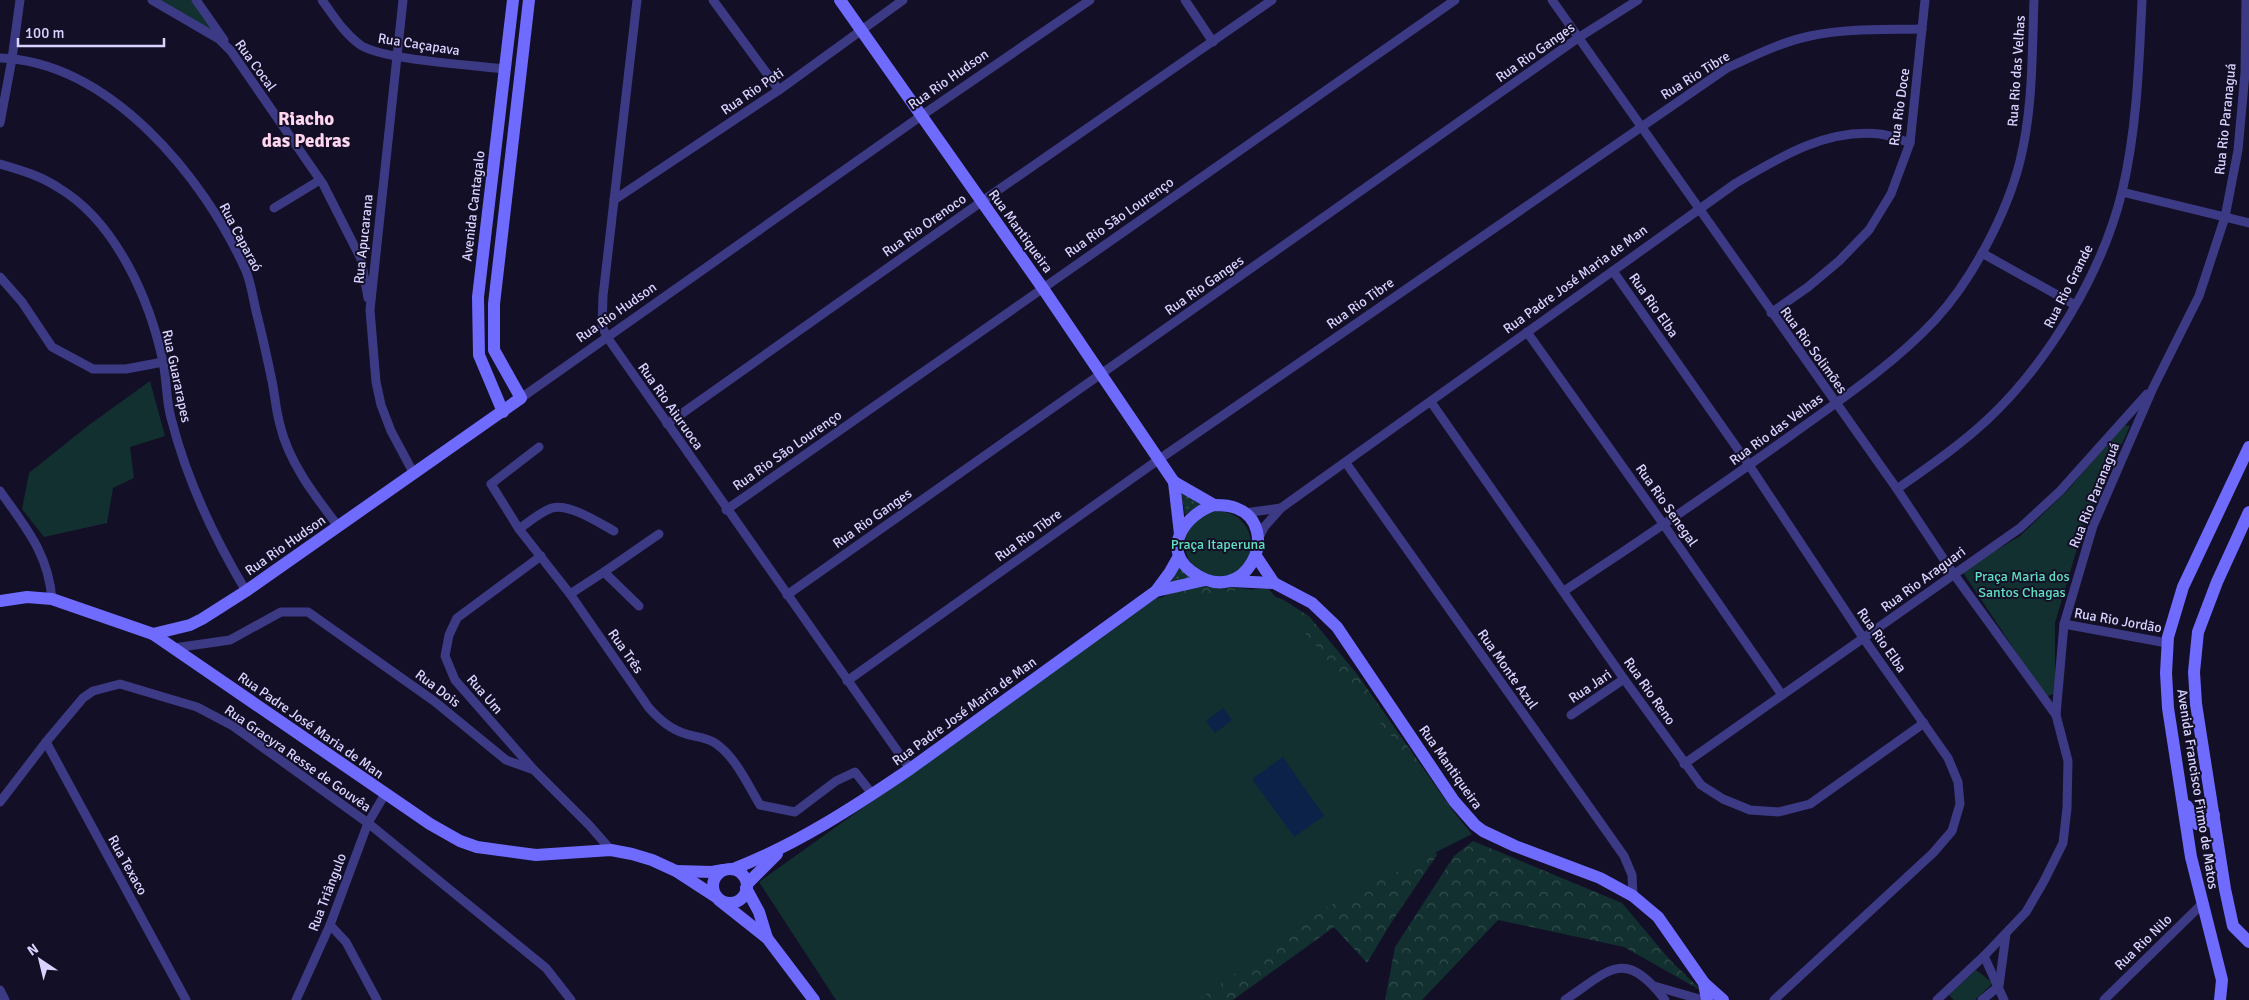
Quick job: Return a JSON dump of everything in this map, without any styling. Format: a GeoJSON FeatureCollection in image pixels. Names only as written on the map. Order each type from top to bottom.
{"type":"FeatureCollection","features":[{"type":"Feature","properties":{"kind":"street"},"geometry":{"type":"LineString","coordinates":[[0,123],[12,59],[20,0]]}},
{"type":"Feature","properties":{"kind":"street","name":"Rua Cocal"},"geometry":{"type":"LineString","coordinates":[[152,0],[219,39],[231,51],[320,180],[361,259],[370,310]]}},
{"type":"Feature","properties":{"kind":"street"},"geometry":{"type":"LineString","coordinates":[[196,0],[231,51]]}},
{"type":"Feature","properties":{"kind":"street","name":"Rua Caçapava"},"geometry":{"type":"LineString","coordinates":[[322,0],[340,26],[358,44],[379,53],[504,70]]}},
{"type":"Feature","properties":{"kind":"street","name":"Rua Apucarana"},"geometry":{"type":"LineString","coordinates":[[403,0],[370,310],[376,382],[381,405],[391,431],[414,474]]}},
{"type":"Feature","properties":{"kind":"street","name":"Avenida Cantagalo"},"geometry":{"type":"LineString","coordinates":[[503,412],[479,354],[478,297],[513,0]]}},
{"type":"Feature","properties":{"kind":"street"},"geometry":{"type":"LineString","coordinates":[[521,398],[494,350],[494,304],[529,0]]}},
{"type":"Feature","properties":{"kind":"street","name":"Rua Rio Aiuruoca"},"geometry":{"type":"LineString","coordinates":[[637,0],[603,296],[602,326],[607,337],[726,510],[910,769]]}},
{"type":"Feature","properties":{"kind":"street"},"geometry":{"type":"LineString","coordinates":[[713,0],[779,90]]}},
{"type":"Feature","properties":{"kind":"street","name":"Rua Mantiqueira"},"geometry":{"type":"LineString","coordinates":[[840,0],[1042,287],[1174,482],[1214,505]]}},
{"type":"Feature","properties":{"kind":"street","name":"Rua Rio Poti"},"geometry":{"type":"LineString","coordinates":[[614,200],[779,90],[903,0]]}},
{"type":"Feature","properties":{"kind":"street","name":"Rua Rio Hudson"},"geometry":{"type":"LineString","coordinates":[[153,634],[202,619],[246,591],[503,412],[921,116],[1090,0]]}},
{"type":"Feature","properties":{"kind":"street"},"geometry":{"type":"LineString","coordinates":[[1185,0],[1213,42]]}},
{"type":"Feature","properties":{"kind":"street","name":"Rua Rio Orenoco"},"geometry":{"type":"LineString","coordinates":[[667,424],[981,202],[1272,0]]}},
{"type":"Feature","properties":{"kind":"street","name":"Rua Rio São Lourenço"},"geometry":{"type":"LineString","coordinates":[[726,510],[1042,287],[1455,0]]}},
{"type":"Feature","properties":{"kind":"street","name":"Rua Rio Solimões"},"geometry":{"type":"LineString","coordinates":[[1552,0],[1897,489],[1953,573],[2056,715]]}},
{"type":"Feature","properties":{"kind":"street","name":"Rua Rio Ganges"},"geometry":{"type":"LineString","coordinates":[[787,596],[1578,38],[1638,0]]}},
{"type":"Feature","properties":{"kind":"street","name":"Rua Rio Doce"},"geometry":{"type":"LineString","coordinates":[[1771,313],[1808,287],[1839,261],[1869,230],[1891,194],[1910,143],[1925,0]]}},
{"type":"Feature","properties":{"kind":"street","name":"Rua Rio das Velhas"},"geometry":{"type":"LineString","coordinates":[[1564,592],[1664,525],[1836,403],[1905,348],[1936,319],[1982,253],[2004,208],[2020,162],[2028,120],[2034,0]]}},
{"type":"Feature","properties":{"kind":"street","name":"Rua Rio Grande"},"geometry":{"type":"LineString","coordinates":[[1897,489],[1948,453],[1988,419],[2052,345],[2096,266],[2122,192],[2137,100],[2142,0]]}},
{"type":"Feature","properties":{"kind":"street","name":"Rua Rio Paranaguá"},"geometry":{"type":"LineString","coordinates":[[1940,999],[2026,912],[2063,842],[2067,808],[2068,761],[2056,715],[2064,624],[2093,526],[2152,388],[2200,296],[2225,217],[2238,150],[2245,73],[2246,0]]}},
{"type":"Feature","properties":{"kind":"street","name":"Rua Rio Tibre"},"geometry":{"type":"LineString","coordinates":[[847,681],[1158,460],[1727,68],[1768,50],[1811,36],[1858,30],[1922,29]]}},
{"type":"Feature","properties":{"kind":"street","name":"Rua Caparaó"},"geometry":{"type":"LineString","coordinates":[[0,58],[50,68],[80,81],[111,101],[140,122],[198,188],[246,272],[264,342],[280,427],[297,467],[338,526]]}},
{"type":"Feature","properties":{"kind":"street","name":"Rua Padre José Maria de Man"},"geometry":{"type":"LineString","coordinates":[[1257,541],[1265,526],[1281,508],[1432,402],[1699,209],[1774,161],[1809,144],[1842,135],[1881,134],[1910,143]]}},
{"type":"Feature","properties":{"kind":"street","name":"Rua Guararapes"},"geometry":{"type":"LineString","coordinates":[[0,164],[35,175],[60,188],[83,206],[106,232],[143,293],[163,362],[170,416],[200,506],[218,544],[246,591]]}},
{"type":"Feature","properties":{"kind":"street"},"geometry":{"type":"LineString","coordinates":[[274,208],[320,180]]}},
{"type":"Feature","properties":{"kind":"street"},"geometry":{"type":"LineString","coordinates":[[2122,192],[2249,224]]}},
{"type":"Feature","properties":{"kind":"street"},"geometry":{"type":"LineString","coordinates":[[1982,253],[2074,305]]}},
{"type":"Feature","properties":{"kind":"street","name":"Rua Rio Elba"},"geometry":{"type":"LineString","coordinates":[[1613,271],[1749,465],[1864,639],[1948,758],[1958,782],[1960,804],[1952,831],[1934,853],[1774,1000]]}},
{"type":"Feature","properties":{"kind":"street"},"geometry":{"type":"LineString","coordinates":[[0,277],[22,302],[52,347],[93,369],[126,369],[163,362]]}},
{"type":"Feature","properties":{"kind":"street","name":"Rua Rio Senegal"},"geometry":{"type":"LineString","coordinates":[[1527,332],[1782,695]]}},
{"type":"Feature","properties":{"kind":"street","name":"Rua Rio Araguari"},"geometry":{"type":"LineString","coordinates":[[1684,764],[1864,639],[1953,573],[2020,528],[2060,491],[2152,388]]}},
{"type":"Feature","properties":{"kind":"street","name":"Rua Rio Reno"},"geometry":{"type":"LineString","coordinates":[[1432,402],[1624,679],[1701,785],[1723,799],[1750,810],[1779,812],[1810,804],[1924,723]]}},
{"type":"Feature","properties":{"kind":"street","name":"Rua Três"},"geometry":{"type":"LineString","coordinates":[[538,447],[491,484],[519,529],[570,594],[649,708],[665,724],[685,734],[707,738],[717,744],[728,754],[760,805],[795,812],[836,781],[855,772],[873,795]]}},
{"type":"Feature","properties":{"kind":"street","name":"Avenida Francisco Firmo de Matos"},"geometry":{"type":"LineString","coordinates":[[2220,1000],[2222,980],[2191,857],[2168,708],[2167,643],[2183,587],[2249,447]]}},
{"type":"Feature","properties":{"kind":"street","name":"Rua Monte Azul"},"geometry":{"type":"LineString","coordinates":[[1346,463],[1624,856],[1632,875],[1633,896]]}},
{"type":"Feature","properties":{"kind":"street","name":"Rua Mantiqueira"},"geometry":{"type":"LineString","coordinates":[[1174,482],[1180,534]]}},
{"type":"Feature","properties":{"kind":"street"},"geometry":{"type":"LineString","coordinates":[[0,491],[38,545],[50,582],[52,599]]}},
{"type":"Feature","properties":{"kind":"street"},"geometry":{"type":"LineString","coordinates":[[1214,505],[1237,508],[1244,513],[1253,522],[1257,541],[1256,556],[1245,574],[1232,581],[1223,583],[1204,580],[1188,569],[1179,556],[1178,546],[1180,534],[1190,518],[1198,511],[1214,505]]}},
{"type":"Feature","properties":{"kind":"street"},"geometry":{"type":"LineString","coordinates":[[519,529],[542,513],[554,508],[568,508],[614,530]]}},
{"type":"Feature","properties":{"kind":"street","name":"Rua Padre José Maria de Man"},"geometry":{"type":"LineString","coordinates":[[1244,513],[1281,508]]}},
{"type":"Feature","properties":{"kind":"street","name":"Avenida Francisco Firmo de Matos"},"geometry":{"type":"LineString","coordinates":[[2249,512],[2217,582],[2198,632],[2194,672],[2196,704],[2225,889],[2233,926],[2249,942]]}},
{"type":"Feature","properties":{"kind":"street"},"geometry":{"type":"LineString","coordinates":[[570,594],[660,534]]}},
{"type":"Feature","properties":{"kind":"street","name":"Rua Um"},"geometry":{"type":"LineString","coordinates":[[540,556],[457,618],[449,635],[445,656],[455,680],[534,770],[611,850]]}},
{"type":"Feature","properties":{"kind":"street","name":"Rua Padre José Maria de Man"},"geometry":{"type":"LineString","coordinates":[[0,600],[52,599],[153,634],[385,794],[430,824],[460,841],[477,846],[536,855],[611,850],[652,860],[676,871],[712,872],[728,870],[784,847],[873,795],[1156,591],[1179,556]]}},
{"type":"Feature","properties":{"kind":"street","name":"Rua Mantiqueira"},"geometry":{"type":"LineString","coordinates":[[1256,556],[1274,583]]}},
{"type":"Feature","properties":{"kind":"street"},"geometry":{"type":"LineString","coordinates":[[604,572],[639,606]]}},
{"type":"Feature","properties":{"kind":"street","name":"Rua Padre José Maria de Man"},"geometry":{"type":"LineString","coordinates":[[1156,591],[1204,580]]}},
{"type":"Feature","properties":{"kind":"street","name":"Rua Mantiqueira"},"geometry":{"type":"LineString","coordinates":[[1232,581],[1274,583],[1312,603],[1337,627],[1454,801],[1475,825],[1515,846],[1600,878],[1633,896],[1658,917],[1704,983],[1723,1000]]}},
{"type":"Feature","properties":{"kind":"street","name":"Rua Dois"},"geometry":{"type":"LineString","coordinates":[[174,648],[230,640],[281,612],[308,612],[434,701],[506,760],[534,770]]}},
{"type":"Feature","properties":{"kind":"street","name":"Rua Rio Jordão"},"geometry":{"type":"LineString","coordinates":[[2064,624],[2167,643]]}},
{"type":"Feature","properties":{"kind":"street","name":"Rua Jari"},"geometry":{"type":"LineString","coordinates":[[1571,715],[1624,679]]}},
{"type":"Feature","properties":{"kind":"street","name":"Rua Gracyra Resse de Gouvêa"},"geometry":{"type":"LineString","coordinates":[[0,802],[46,742],[83,698],[93,691],[120,684],[133,686],[196,707],[233,726],[368,823],[546,968],[571,1000]]}},
{"type":"Feature","properties":{"kind":"street","name":"Rua Texaco"},"geometry":{"type":"LineString","coordinates":[[46,742],[186,1000]]}},
{"type":"Feature","properties":{"kind":"street"},"geometry":{"type":"LineString","coordinates":[[2180,784],[2192,817],[2197,824],[2203,824],[2214,815]]}},
{"type":"Feature","properties":{"kind":"street","name":"Rua Triângulo"},"geometry":{"type":"LineString","coordinates":[[296,1000],[330,924],[368,823],[385,794]]}},
{"type":"Feature","properties":{"kind":"street","name":"Rua Padre José Maria de Man"},"geometry":{"type":"LineString","coordinates":[[746,886],[784,847]]}},
{"type":"Feature","properties":{"kind":"street"},"geometry":{"type":"LineString","coordinates":[[746,886],[744,894],[735,902],[730,903],[718,898],[712,887],[713,882],[728,870],[740,873],[759,912],[767,938]]}},
{"type":"Feature","properties":{"kind":"street"},"geometry":{"type":"LineString","coordinates":[[676,871],[718,898],[767,938],[814,1000]]}},
{"type":"Feature","properties":{"kind":"street","name":"Rua Rio Nilo"},"geometry":{"type":"LineString","coordinates":[[2104,1000],[2202,904]]}},
{"type":"Feature","properties":{"kind":"street"},"geometry":{"type":"LineString","coordinates":[[330,924],[346,942],[377,1000]]}},
{"type":"Feature","properties":{"kind":"street"},"geometry":{"type":"LineString","coordinates":[[1982,1000],[2000,986],[2006,933]]}},
{"type":"Feature","properties":{"kind":"street"},"geometry":{"type":"LineString","coordinates":[[1984,956],[2000,986],[2004,1000]]}},
{"type":"Feature","properties":{"kind":"street"},"geometry":{"type":"LineString","coordinates":[[1565,1000],[1616,968],[1631,969],[1654,986],[1665,1000]]}},
{"type":"Feature","properties":{"kind":"street","name":"Rua Mantiqueira"},"geometry":{"type":"LineString","coordinates":[[1704,983],[1707,1000]]}},
{"type":"Feature","properties":{"kind":"street"},"geometry":{"type":"LineString","coordinates":[[1654,986],[1703,1000]]}},
{"type":"Feature","properties":{"kind":"street"},"geometry":{"type":"LineString","coordinates":[[0,990],[5,1000]]}},
{"type":"Feature","properties":{"kind":"green space"},"geometry":{"type":"Polygon","coordinates":[[[156,0],[193,0],[214,32],[156,0]]]}},
{"type":"Feature","properties":{"kind":"green space"},"geometry":{"type":"Polygon","coordinates":[[[150,381],[165,436],[130,447],[134,478],[113,488],[107,523],[44,537],[22,509],[29,473],[89,425],[150,381]]]}},
{"type":"Feature","properties":{"kind":"green space","name":"Praça Maria dos Santos Chagas"},"geometry":{"type":"Polygon","coordinates":[[[2123,425],[2130,426],[2082,532],[2055,623],[2055,693],[2046,697],[1962,571],[2020,536],[2068,490],[2123,425]]]}},
{"type":"Feature","properties":{"kind":"green space"},"geometry":{"type":"Polygon","coordinates":[[[1181,489],[1203,503],[1185,515],[1181,489]]]}},
{"type":"Feature","properties":{"kind":"green space","name":"Praça Itaperuna"},"geometry":{"type":"Polygon","coordinates":[[[1212,511],[1224,511],[1236,516],[1246,526],[1251,538],[1249,557],[1236,572],[1224,577],[1212,577],[1200,572],[1190,562],[1185,550],[1185,538],[1190,526],[1200,516],[1212,511]]]}},
{"type":"Feature","properties":{"kind":"green space"},"geometry":{"type":"Polygon","coordinates":[[[1180,563],[1193,578],[1170,584],[1180,563]]]}},
{"type":"Feature","properties":{"kind":"green space"},"geometry":{"type":"Polygon","coordinates":[[[1201,584],[1249,589],[1282,599],[1309,616],[1357,674],[1456,815],[942,751],[1166,595],[1201,584]]]}},
{"type":"Feature","properties":{"kind":"green space"},"geometry":{"type":"Polygon","coordinates":[[[1268,588],[1472,834],[1327,907],[1198,1000],[836,1000],[759,882],[1156,598],[1268,588]]]}},
{"type":"Feature","properties":{"kind":"green space"},"geometry":{"type":"Polygon","coordinates":[[[1421,814],[1437,855],[1391,923],[1367,963],[1334,927],[1233,1000],[1165,1000],[1421,814]]]}},
{"type":"Feature","properties":{"kind":"green space"},"geometry":{"type":"Polygon","coordinates":[[[1473,841],[1622,903],[1670,960],[1702,991],[1624,947],[1498,920],[1422,1000],[1385,1000],[1395,947],[1454,856],[1473,841]]]}},
{"type":"Feature","properties":{"kind":"green space"},"geometry":{"type":"Polygon","coordinates":[[[1976,970],[1993,983],[1975,1000],[1954,1000],[1949,995],[1976,970]]]}},
{"type":"Feature","properties":{"kind":"water"},"geometry":{"type":"Polygon","coordinates":[[[1223,708],[1232,720],[1215,733],[1206,721],[1223,708]]]}},
{"type":"Feature","properties":{"kind":"water"},"geometry":{"type":"Polygon","coordinates":[[[1283,757],[1324,816],[1294,837],[1252,779],[1283,757]]]}},
{"type":"Feature","properties":{"kind":"district","name":"Riacho das Pedras"},"geometry":{"type":"Point","coordinates":[306,129]}}]}
